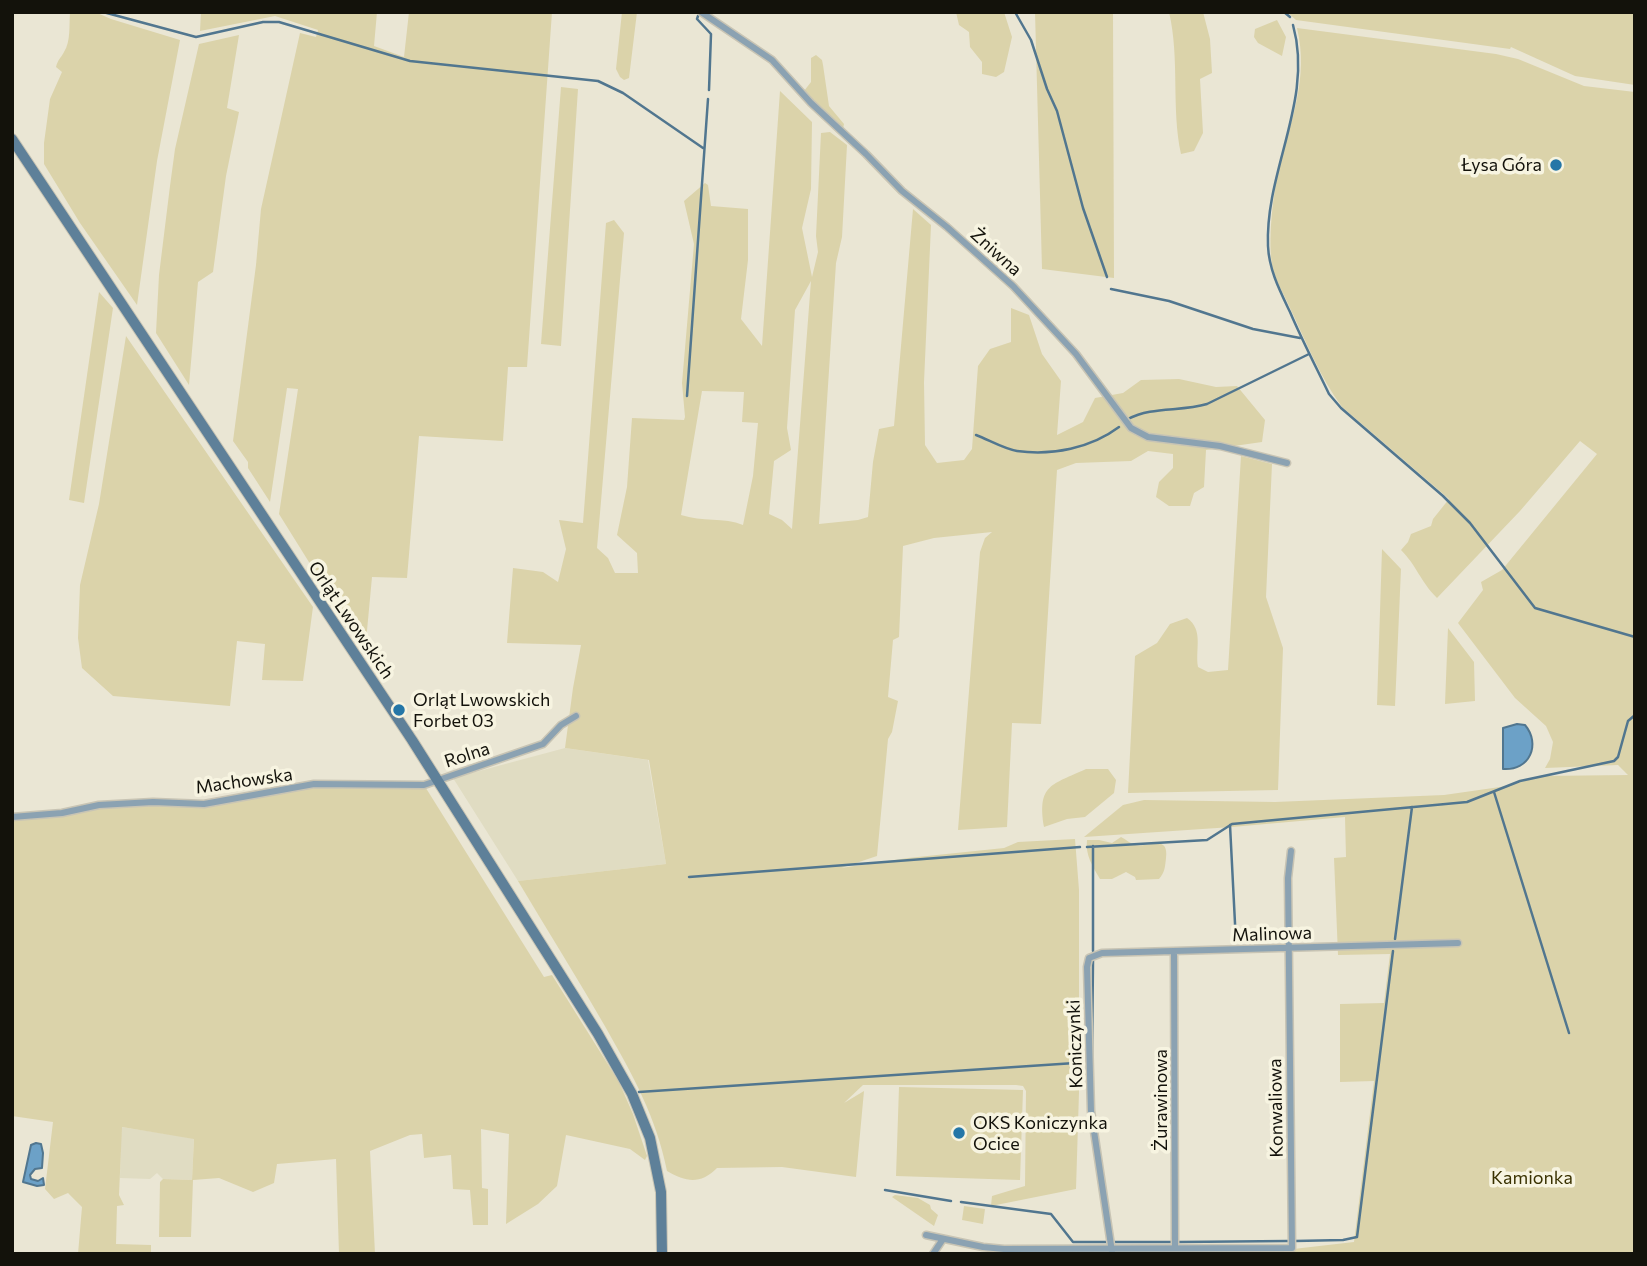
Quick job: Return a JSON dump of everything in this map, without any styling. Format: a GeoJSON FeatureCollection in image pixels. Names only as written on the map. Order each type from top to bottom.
{"type":"FeatureCollection","features":[{"type":"Feature","properties":{"kind":"street","name":"Żniwna"},"geometry":{"type":"LineString","coordinates":[[701,12],[762,50],[811,103],[866,153],[902,191],[1013,286],[1076,354],[1131,428],[1148,437],[1220,446],[1287,463]]}},
{"type":"Feature","properties":{"kind":"street","name":"Orląt Lwowskich"},"geometry":{"type":"LineString","coordinates":[[12,139],[437,779],[568,984],[632,1094],[656,1158],[661,1192],[662,1254]]}},
{"type":"Feature","properties":{"kind":"street","name":"Rolna"},"geometry":{"type":"LineString","coordinates":[[437,779],[543,744],[561,725],[576,716]]}},
{"type":"Feature","properties":{"kind":"street","name":"Machowska"},"geometry":{"type":"LineString","coordinates":[[12,817],[62,813],[99,805],[204,803],[314,784],[424,785],[437,779]]}},
{"type":"Feature","properties":{"kind":"street","name":"Konwaliowa"},"geometry":{"type":"LineString","coordinates":[[1175,1248],[1292,1248],[1288,878],[1291,851]]}},
{"type":"Feature","properties":{"kind":"street","name":"Malinowa"},"geometry":{"type":"LineString","coordinates":[[1089,958],[1102,953],[1458,943]]}},
{"type":"Feature","properties":{"kind":"street","name":"Żurawinowa"},"geometry":{"type":"LineString","coordinates":[[1174,952],[1175,1248]]}},
{"type":"Feature","properties":{"kind":"street","name":"Koniczynki"},"geometry":{"type":"LineString","coordinates":[[1089,958],[1087,967],[1091,1111],[1112,1252]]}},
{"type":"Feature","properties":{"kind":"street"},"geometry":{"type":"LineString","coordinates":[[926,1235],[1004,1249],[1112,1252],[1175,1248]]}},
{"type":"Feature","properties":{"kind":"street"},"geometry":{"type":"LineString","coordinates":[[933,1254],[943,1239]]}},
{"type":"Feature","properties":{"kind":"shaded area"},"geometry":{"type":"Polygon","coordinates":[[[565,748],[648,760],[666,864],[518,881],[453,778],[565,748]]]}},
{"type":"Feature","properties":{"kind":"shaded area"},"geometry":{"type":"Polygon","coordinates":[[[121,1127],[194,1138],[192,1180],[163,1179],[157,1173],[150,1179],[120,1178],[121,1127]]]}},
{"type":"Feature","properties":{"kind":"green space"},"geometry":{"type":"Polygon","coordinates":[[[70,12],[95,12],[180,40],[157,161],[137,305],[80,223],[44,164],[50,99],[62,72],[56,67],[68,43],[70,12]]]}},
{"type":"Feature","properties":{"kind":"green space"},"geometry":{"type":"Polygon","coordinates":[[[201,12],[377,12],[374,46],[404,57],[409,12],[552,12],[527,367],[508,367],[503,441],[419,436],[407,578],[372,577],[365,652],[279,514],[298,389],[287,388],[270,502],[233,441],[261,209],[300,33],[316,37],[318,30],[275,16],[200,31],[201,12]]]}},
{"type":"Feature","properties":{"kind":"green space"},"geometry":{"type":"Polygon","coordinates":[[[622,12],[637,12],[629,78],[624,80],[616,69],[622,12]]]}},
{"type":"Feature","properties":{"kind":"green space"},"geometry":{"type":"Polygon","coordinates":[[[956,12],[1004,12],[1012,37],[1004,72],[996,77],[982,74],[982,62],[970,47],[969,32],[959,25],[956,12]]]}},
{"type":"Feature","properties":{"kind":"green space"},"geometry":{"type":"Polygon","coordinates":[[[1035,12],[1113,12],[1114,278],[1042,269],[1035,12]]]}},
{"type":"Feature","properties":{"kind":"green space"},"geometry":{"type":"Polygon","coordinates":[[[1169,12],[1203,12],[1210,39],[1212,73],[1200,79],[1203,133],[1194,151],[1181,154],[1176,119],[1174,47],[1169,12]]]}},
{"type":"Feature","properties":{"kind":"green space"},"geometry":{"type":"Polygon","coordinates":[[[1287,12],[1635,12],[1635,85],[1575,76],[1511,47],[1510,49],[1296,20],[1287,12]]]}},
{"type":"Feature","properties":{"kind":"green space"},"geometry":{"type":"Polygon","coordinates":[[[1277,20],[1286,37],[1282,56],[1258,43],[1254,37],[1255,29],[1277,20]]]}},
{"type":"Feature","properties":{"kind":"green space","name":"Kamionka"},"geometry":{"type":"Polygon","coordinates":[[[1297,28],[1496,54],[1518,59],[1584,86],[1635,92],[1635,1254],[1250,1254],[1354,1242],[1374,1081],[1340,1082],[1340,1004],[1384,1003],[1390,954],[1338,955],[1334,858],[1346,857],[1345,817],[1084,837],[1123,805],[1144,800],[1275,802],[1444,795],[1507,786],[1542,776],[1628,775],[1618,765],[1545,768],[1550,759],[1553,742],[1546,726],[1515,698],[1458,623],[1483,590],[1481,582],[1502,570],[1597,454],[1580,441],[1520,511],[1437,598],[1401,550],[1411,534],[1431,526],[1433,519],[1449,499],[1342,407],[1320,371],[1278,284],[1271,259],[1272,219],[1279,168],[1300,82],[1297,28]]]}},
{"type":"Feature","properties":{"kind":"green space"},"geometry":{"type":"Polygon","coordinates":[[[239,35],[227,108],[239,112],[226,176],[213,272],[198,282],[189,385],[156,333],[159,275],[175,149],[199,44],[239,35]]]}},
{"type":"Feature","properties":{"kind":"green space"},"geometry":{"type":"Polygon","coordinates":[[[816,55],[822,60],[829,106],[844,124],[843,129],[804,91],[811,82],[811,58],[816,55]]]}},
{"type":"Feature","properties":{"kind":"green space"},"geometry":{"type":"Polygon","coordinates":[[[561,87],[578,89],[561,346],[541,344],[561,87]]]}},
{"type":"Feature","properties":{"kind":"green space"},"geometry":{"type":"Polygon","coordinates":[[[780,91],[812,122],[811,189],[802,228],[812,277],[818,252],[816,236],[821,133],[830,132],[847,145],[842,237],[836,263],[819,524],[868,517],[879,429],[894,426],[913,209],[931,225],[924,382],[925,445],[937,463],[964,460],[972,449],[978,366],[990,349],[1011,342],[1011,308],[1029,315],[1042,354],[1061,381],[1057,435],[1083,422],[1095,398],[1123,393],[1141,380],[1179,379],[1216,387],[1237,386],[1265,420],[1262,442],[1206,450],[1204,487],[1194,493],[1190,506],[1169,506],[1156,497],[1159,482],[1173,468],[1173,454],[1148,451],[1131,461],[1076,463],[1057,470],[1041,724],[1012,723],[1007,827],[958,830],[980,552],[985,538],[992,532],[934,538],[903,546],[899,637],[893,640],[888,697],[898,701],[888,739],[877,856],[841,868],[1004,848],[1018,842],[1075,839],[1079,890],[1076,1189],[991,1206],[992,1196],[1025,1186],[1026,1091],[1023,1086],[1016,1085],[863,1085],[844,1103],[864,1091],[856,1177],[782,1167],[717,1168],[705,1177],[693,1180],[680,1178],[667,1171],[657,1132],[634,1080],[518,881],[666,864],[649,760],[565,748],[581,645],[507,643],[513,568],[543,572],[558,582],[566,549],[559,520],[583,523],[606,223],[614,220],[624,233],[597,548],[608,558],[615,573],[638,573],[637,553],[617,535],[627,487],[632,418],[684,420],[685,417],[682,383],[694,244],[684,201],[705,183],[708,185],[711,206],[748,209],[748,260],[741,319],[762,346],[780,91]],[[811,281],[795,310],[787,428],[791,450],[774,461],[769,514],[792,529],[811,281]],[[702,391],[681,515],[743,525],[753,476],[758,423],[742,422],[744,392],[702,391]]]}},
{"type":"Feature","properties":{"kind":"green space"},"geometry":{"type":"Polygon","coordinates":[[[99,292],[113,308],[84,503],[69,500],[99,292]]]}},
{"type":"Feature","properties":{"kind":"green space"},"geometry":{"type":"Polygon","coordinates":[[[126,336],[313,607],[303,681],[262,680],[265,644],[237,641],[230,706],[113,696],[82,668],[78,638],[80,585],[99,504],[126,336]]]}},
{"type":"Feature","properties":{"kind":"green space"},"geometry":{"type":"Polygon","coordinates":[[[1241,456],[1272,464],[1266,597],[1283,648],[1278,790],[1128,793],[1135,656],[1157,643],[1170,624],[1187,618],[1197,634],[1198,667],[1208,672],[1228,670],[1241,456]]]}},
{"type":"Feature","properties":{"kind":"green space"},"geometry":{"type":"Polygon","coordinates":[[[1382,549],[1401,569],[1395,706],[1377,705],[1382,549]]]}},
{"type":"Feature","properties":{"kind":"green space"},"geometry":{"type":"Polygon","coordinates":[[[1448,628],[1474,662],[1475,701],[1445,704],[1448,628]]]}},
{"type":"Feature","properties":{"kind":"green space"},"geometry":{"type":"Polygon","coordinates":[[[1086,769],[1108,769],[1116,780],[1114,793],[1085,817],[1067,819],[1044,827],[1042,813],[1045,794],[1056,783],[1086,769]]]}},
{"type":"Feature","properties":{"kind":"green space"},"geometry":{"type":"Polygon","coordinates":[[[314,784],[424,785],[544,977],[552,975],[619,1082],[647,1156],[645,1160],[630,1149],[566,1135],[557,1186],[538,1204],[506,1224],[509,1134],[481,1129],[482,1188],[488,1189],[488,1225],[473,1225],[470,1190],[453,1189],[451,1155],[424,1158],[422,1134],[410,1135],[370,1151],[375,1254],[339,1254],[336,1159],[277,1164],[274,1183],[253,1192],[219,1178],[193,1180],[191,1237],[159,1237],[160,1182],[163,1179],[192,1180],[194,1139],[122,1127],[119,1195],[124,1205],[117,1206],[116,1244],[151,1245],[151,1254],[78,1254],[82,1207],[68,1193],[54,1199],[45,1189],[53,1122],[12,1116],[12,817],[99,805],[204,803],[314,784]]]}},
{"type":"Feature","properties":{"kind":"green space"},"geometry":{"type":"Polygon","coordinates":[[[1121,837],[1136,845],[1164,846],[1165,867],[1159,879],[1136,880],[1126,872],[1112,879],[1100,879],[1088,856],[1087,840],[1112,843],[1121,837]]]}},
{"type":"Feature","properties":{"kind":"green space","name":"OKS Koniczynka Ocice"},"geometry":{"type":"Polygon","coordinates":[[[899,1087],[1023,1090],[1020,1180],[896,1176],[899,1087]]]}},
{"type":"Feature","properties":{"kind":"green space"},"geometry":{"type":"Polygon","coordinates":[[[895,1195],[918,1198],[930,1205],[938,1215],[934,1226],[892,1197],[895,1195]]]}},
{"type":"Feature","properties":{"kind":"green space"},"geometry":{"type":"Polygon","coordinates":[[[964,1206],[985,1209],[983,1224],[962,1220],[964,1206]]]}},
{"type":"Feature","properties":{"kind":"water"},"geometry":{"type":"Polygon","coordinates":[[[1525,725],[1530,732],[1530,755],[1520,766],[1503,769],[1503,728],[1525,725]]]}},
{"type":"Feature","properties":{"kind":"water"},"geometry":{"type":"Polygon","coordinates":[[[41,1144],[42,1168],[35,1169],[30,1175],[31,1179],[38,1181],[43,1178],[44,1185],[37,1186],[23,1182],[31,1145],[41,1144]]]}},
{"type":"Feature","properties":{"kind":"waterway"},"geometry":{"type":"LineString","coordinates":[[103,12],[196,37],[263,22],[279,22],[410,61],[598,81],[623,93],[703,148]]}},
{"type":"Feature","properties":{"kind":"waterway"},"geometry":{"type":"LineString","coordinates":[[1015,12],[1031,40],[1057,111],[1083,208],[1107,277]]}},
{"type":"Feature","properties":{"kind":"waterway"},"geometry":{"type":"LineString","coordinates":[[1284,12],[1290,17]]}},
{"type":"Feature","properties":{"kind":"waterway"},"geometry":{"type":"LineString","coordinates":[[698,16],[697,19],[711,34],[709,90]]}},
{"type":"Feature","properties":{"kind":"waterway"},"geometry":{"type":"LineString","coordinates":[[1293,25],[1298,53],[1298,80],[1274,190],[1268,246],[1279,288],[1329,394],[1341,408],[1443,496],[1470,523],[1535,608],[1635,637]]}},
{"type":"Feature","properties":{"kind":"waterway"},"geometry":{"type":"LineString","coordinates":[[687,396],[708,99]]}},
{"type":"Feature","properties":{"kind":"waterway"},"geometry":{"type":"LineString","coordinates":[[1111,289],[1169,301],[1253,329],[1300,338]]}},
{"type":"Feature","properties":{"kind":"waterway"},"geometry":{"type":"LineString","coordinates":[[1128,419],[1147,412],[1207,404],[1309,354]]}},
{"type":"Feature","properties":{"kind":"waterway"},"geometry":{"type":"LineString","coordinates":[[976,435],[1012,450],[1044,452],[1084,445],[1119,427]]}},
{"type":"Feature","properties":{"kind":"waterway"},"geometry":{"type":"LineString","coordinates":[[1087,847],[1207,840],[1232,824],[1467,802],[1520,781],[1614,761],[1618,757],[1628,721],[1635,715]]}},
{"type":"Feature","properties":{"kind":"waterway"},"geometry":{"type":"LineString","coordinates":[[1494,792],[1569,1033]]}},
{"type":"Feature","properties":{"kind":"waterway"},"geometry":{"type":"LineString","coordinates":[[1395,939],[1412,807]]}},
{"type":"Feature","properties":{"kind":"waterway"},"geometry":{"type":"LineString","coordinates":[[1230,825],[1236,943]]}},
{"type":"Feature","properties":{"kind":"waterway"},"geometry":{"type":"LineString","coordinates":[[1093,846],[1093,951]]}},
{"type":"Feature","properties":{"kind":"waterway"},"geometry":{"type":"LineString","coordinates":[[689,877],[1080,847]]}},
{"type":"Feature","properties":{"kind":"waterway"},"geometry":{"type":"LineString","coordinates":[[1295,1241],[1357,1237],[1393,951]]}},
{"type":"Feature","properties":{"kind":"waterway"},"geometry":{"type":"LineString","coordinates":[[1092,1056],[1093,961]]}},
{"type":"Feature","properties":{"kind":"waterway"},"geometry":{"type":"LineString","coordinates":[[639,1092],[1075,1063]]}},
{"type":"Feature","properties":{"kind":"waterway"},"geometry":{"type":"LineString","coordinates":[[885,1190],[951,1201]]}},
{"type":"Feature","properties":{"kind":"waterway"},"geometry":{"type":"LineString","coordinates":[[961,1202],[1051,1214],[1073,1242],[1108,1242]]}},
{"type":"Feature","properties":{"kind":"waterway"},"geometry":{"type":"LineString","coordinates":[[1179,1242],[1288,1241]]}},
{"type":"Feature","properties":{"kind":"waterway"},"geometry":{"type":"LineString","coordinates":[[1115,1242],[1172,1242]]}},
{"type":"Feature","properties":{"kind":"place","name":"Łysa Góra"},"geometry":{"type":"Point","coordinates":[1556,165]}},
{"type":"Feature","properties":{"kind":"place","name":"Orląt Lwowskich Forbet 03"},"geometry":{"type":"Point","coordinates":[399,710]}},
{"type":"Feature","properties":{"kind":"place","name":"OKS Koniczynka Ocice"},"geometry":{"type":"Point","coordinates":[959,1133]}}]}
